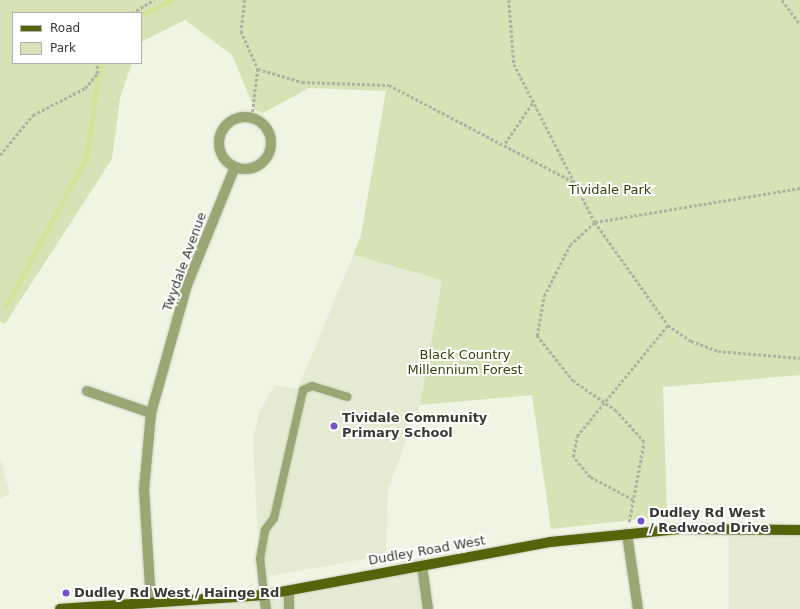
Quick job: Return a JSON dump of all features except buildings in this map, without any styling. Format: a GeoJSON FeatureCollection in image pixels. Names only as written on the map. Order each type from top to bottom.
{"type":"FeatureCollection","features":[{"type":"Feature","properties":{"kind":"main road","name":"Dudley Road West"},"geometry":{"type":"LineString","coordinates":[[60,609],[289,592],[550,542],[681,529],[800,530]]}},
{"type":"Feature","properties":{"kind":"street"},"geometry":{"type":"LineString","coordinates":[[252,118],[270,135],[269,152],[259,165],[235,167],[222,156],[219,139],[227,124],[235,119],[252,118]]}},
{"type":"Feature","properties":{"kind":"street","name":"Twydale Avenue"},"geometry":{"type":"LineString","coordinates":[[151,603],[144,490],[151,413],[187,285],[235,167]]}},
{"type":"Feature","properties":{"kind":"street"},"geometry":{"type":"LineString","coordinates":[[87,391],[151,413]]}},
{"type":"Feature","properties":{"kind":"street"},"geometry":{"type":"LineString","coordinates":[[627,534],[638,609]]}},
{"type":"Feature","properties":{"kind":"street"},"geometry":{"type":"LineString","coordinates":[[422,566],[428,609]]}},
{"type":"Feature","properties":{"kind":"street"},"geometry":{"type":"LineString","coordinates":[[289,592],[289,609]]}},
{"type":"Feature","properties":{"kind":"street"},"geometry":{"type":"LineString","coordinates":[[264,595],[266,609]]}},
{"type":"Feature","properties":{"kind":"lane"},"geometry":{"type":"LineString","coordinates":[[264,595],[260,559],[265,530],[274,518],[303,390],[312,386],[347,397]]}},
{"type":"Feature","properties":{"kind":"path"},"geometry":{"type":"LineString","coordinates":[[134,12],[154,0]]}},
{"type":"Feature","properties":{"kind":"path"},"geometry":{"type":"LineString","coordinates":[[245,0],[241,31],[258,68],[252,118]]}},
{"type":"Feature","properties":{"kind":"path"},"geometry":{"type":"LineString","coordinates":[[509,0],[514,64],[595,222],[668,325],[691,342],[718,351],[800,358]]}},
{"type":"Feature","properties":{"kind":"path"},"geometry":{"type":"LineString","coordinates":[[782,0],[800,24]]}},
{"type":"Feature","properties":{"kind":"path"},"geometry":{"type":"LineString","coordinates":[[0,155],[33,114],[85,88],[97,74],[97,64]]}},
{"type":"Feature","properties":{"kind":"path"},"geometry":{"type":"LineString","coordinates":[[258,68],[302,82],[389,85],[505,143],[574,182]]}},
{"type":"Feature","properties":{"kind":"path"},"geometry":{"type":"LineString","coordinates":[[505,143],[533,102]]}},
{"type":"Feature","properties":{"kind":"path"},"geometry":{"type":"LineString","coordinates":[[627,534],[644,442],[604,401],[573,381],[537,336],[544,296],[570,245],[595,222],[800,188]]}},
{"type":"Feature","properties":{"kind":"path"},"geometry":{"type":"LineString","coordinates":[[633,500],[590,477],[573,457],[576,436],[668,325]]}},
{"type":"Feature","properties":{"kind":"shaded area","name":"Tividale Community Primary School"},"geometry":{"type":"Polygon","coordinates":[[[353,255],[442,280],[420,405],[388,489],[386,555],[260,578],[253,440],[259,412],[275,385],[298,389],[353,255]]]}},
{"type":"Feature","properties":{"kind":"shaded area"},"geometry":{"type":"Polygon","coordinates":[[[0,457],[10,494],[0,498],[0,457]]]}},
{"type":"Feature","properties":{"kind":"shaded area"},"geometry":{"type":"Polygon","coordinates":[[[729,529],[800,529],[800,609],[729,609],[729,529]]]}},
{"type":"Feature","properties":{"kind":"shaded area"},"geometry":{"type":"Polygon","coordinates":[[[422,566],[428,609],[60,609],[264,595],[422,566]]]}},
{"type":"Feature","properties":{"kind":"green space","name":"Tividale Park"},"geometry":{"type":"Polygon","coordinates":[[[0,0],[800,0],[800,375],[663,387],[667,516],[551,529],[532,395],[420,405],[442,280],[353,255],[361,235],[386,91],[309,88],[263,113],[255,110],[232,55],[185,20],[142,42],[142,12],[12,12],[12,64],[132,64],[120,98],[112,159],[5,324],[0,322],[0,0]]]}},
{"type":"Feature","properties":{"kind":"waterway"},"geometry":{"type":"LineString","coordinates":[[142,15],[172,0]]}},
{"type":"Feature","properties":{"kind":"waterway"},"geometry":{"type":"LineString","coordinates":[[6,306],[86,158],[100,64]]}},
{"type":"Feature","properties":{"kind":"place","name":"Tividale Community Primary School"},"geometry":{"type":"Point","coordinates":[334,426]}},
{"type":"Feature","properties":{"kind":"place","name":"Dudley Rd West / Redwood Drive"},"geometry":{"type":"Point","coordinates":[641,521]}},
{"type":"Feature","properties":{"kind":"place","name":"Dudley Rd West / Hainge Rd"},"geometry":{"type":"Point","coordinates":[66,593]}},
{"type":"Feature","properties":{"kind":"park label","name":"Black Country Millennium Forest"},"geometry":{"type":"Point","coordinates":[465,364]}}]}
